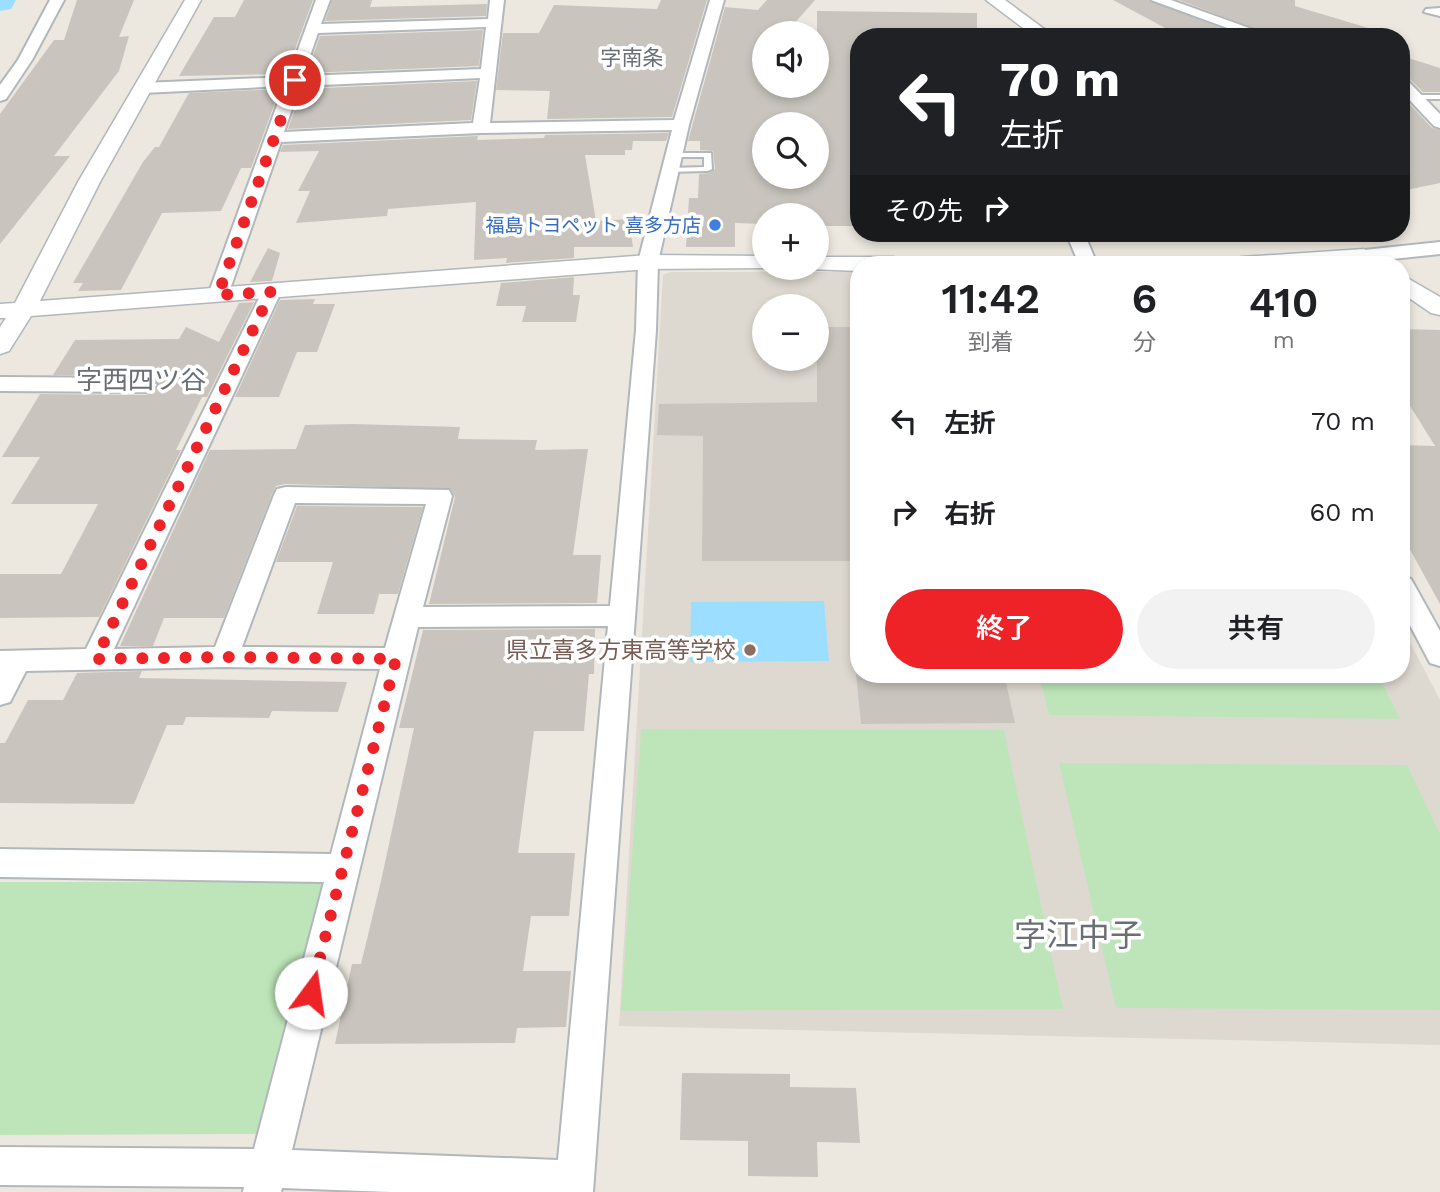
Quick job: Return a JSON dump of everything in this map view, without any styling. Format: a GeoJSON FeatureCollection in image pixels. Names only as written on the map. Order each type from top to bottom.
{"type":"FeatureCollection","features":[{"type":"Feature","properties":{"kind":"street"},"geometry":{"type":"LineString","coordinates":[[0,96],[25,60],[57,0]]}},
{"type":"Feature","properties":{"kind":"street"},"geometry":{"type":"LineString","coordinates":[[0,346],[11,310],[193,0]]}},
{"type":"Feature","properties":{"kind":"street"},"geometry":{"type":"LineString","coordinates":[[218,295],[323,0]]}},
{"type":"Feature","properties":{"kind":"street"},"geometry":{"type":"LineString","coordinates":[[481,128],[497,0]]}},
{"type":"Feature","properties":{"kind":"street"},"geometry":{"type":"LineString","coordinates":[[0,1166],[265,1180],[575,1186],[646,330],[648,262],[681,125],[717,0]]}},
{"type":"Feature","properties":{"kind":"street"},"geometry":{"type":"LineString","coordinates":[[994,0],[1034,28]]}},
{"type":"Feature","properties":{"kind":"street"},"geometry":{"type":"LineString","coordinates":[[1158,0],[1240,28]]}},
{"type":"Feature","properties":{"kind":"street"},"geometry":{"type":"LineString","coordinates":[[312,29],[494,23]]}},
{"type":"Feature","properties":{"kind":"street"},"geometry":{"type":"LineString","coordinates":[[143,88],[489,73]]}},
{"type":"Feature","properties":{"kind":"street"},"geometry":{"type":"LineString","coordinates":[[1410,91],[1440,123]]}},
{"type":"Feature","properties":{"kind":"street"},"geometry":{"type":"LineString","coordinates":[[273,137],[481,128],[681,125]]}},
{"type":"Feature","properties":{"kind":"street"},"geometry":{"type":"LineString","coordinates":[[1344,242],[1365,256]]}},
{"type":"Feature","properties":{"kind":"street"},"geometry":{"type":"LineString","coordinates":[[1394,256],[1440,248]]}},
{"type":"Feature","properties":{"kind":"street"},"geometry":{"type":"LineString","coordinates":[[11,310],[648,262],[752,263]]}},
{"type":"Feature","properties":{"kind":"street"},"geometry":{"type":"LineString","coordinates":[[829,264],[850,264]]}},
{"type":"Feature","properties":{"kind":"street"},"geometry":{"type":"LineString","coordinates":[[1410,287],[1440,308]]}},
{"type":"Feature","properties":{"kind":"street"},"geometry":{"type":"LineString","coordinates":[[96,659],[271,292]]}},
{"type":"Feature","properties":{"kind":"street"},"geometry":{"type":"LineString","coordinates":[[0,384],[146,385]]}},
{"type":"Feature","properties":{"kind":"street"},"geometry":{"type":"LineString","coordinates":[[225,657],[286,495],[440,496],[342,868],[265,1180]]}},
{"type":"Feature","properties":{"kind":"street"},"geometry":{"type":"LineString","coordinates":[[1410,601],[1440,656]]}},
{"type":"Feature","properties":{"kind":"street"},"geometry":{"type":"LineString","coordinates":[[408,617],[622,616]]}},
{"type":"Feature","properties":{"kind":"street"},"geometry":{"type":"LineString","coordinates":[[0,694],[8,661],[225,657],[396,659]]}},
{"type":"Feature","properties":{"kind":"street"},"geometry":{"type":"LineString","coordinates":[[0,863],[342,868]]}},
{"type":"Feature","properties":{"kind":"lane"},"geometry":{"type":"LineString","coordinates":[[1416,97],[1440,97]]}},
{"type":"Feature","properties":{"kind":"shaded area","name":"県立喜多方東高等学校"},"geometry":{"type":"Polygon","coordinates":[[[670,272],[752,272],[752,280],[829,280],[829,272],[850,272],[850,683],[1410,683],[1410,642],[1440,700],[1440,1045],[619,1026],[663,275],[670,272]]]}},
{"type":"Feature","properties":{"kind":"green space"},"geometry":{"type":"Polygon","coordinates":[[[1041,683],[1382,683],[1400,719],[1049,715],[1041,683]]]}},
{"type":"Feature","properties":{"kind":"green space"},"geometry":{"type":"Polygon","coordinates":[[[641,729],[1004,730],[1063,1009],[621,1011],[641,729]]]}},
{"type":"Feature","properties":{"kind":"green space"},"geometry":{"type":"Polygon","coordinates":[[[1059,763],[1407,765],[1440,834],[1440,1010],[1116,1008],[1059,763]]]}},
{"type":"Feature","properties":{"kind":"green space"},"geometry":{"type":"Polygon","coordinates":[[[0,882],[324,882],[260,1134],[0,1135],[0,882]]]}},
{"type":"Feature","properties":{"kind":"water"},"geometry":{"type":"Polygon","coordinates":[[[824,601],[829,661],[690,662],[691,602],[824,601]]]}},
{"type":"Feature","properties":{"kind":"building"},"geometry":{"type":"Polygon","coordinates":[[[77,0],[134,0],[119,37],[129,36],[119,71],[54,156],[70,156],[0,244],[0,114],[54,40],[64,40],[77,0]]]}},
{"type":"Feature","properties":{"kind":"building"},"geometry":{"type":"Polygon","coordinates":[[[244,0],[313,0],[286,74],[179,76],[214,17],[235,17],[244,0]]]}},
{"type":"Feature","properties":{"kind":"building"},"geometry":{"type":"Polygon","coordinates":[[[332,0],[372,0],[370,7],[487,4],[486,16],[325,21],[332,0]]]}},
{"type":"Feature","properties":{"kind":"building"},"geometry":{"type":"Polygon","coordinates":[[[661,0],[707,0],[672,117],[547,119],[550,91],[496,90],[503,33],[539,33],[554,5],[657,9],[661,0]]]}},
{"type":"Feature","properties":{"kind":"building"},"geometry":{"type":"Polygon","coordinates":[[[767,0],[815,0],[797,21],[752,21],[752,98],[829,98],[829,21],[817,21],[817,11],[977,13],[977,28],[850,28],[850,226],[829,226],[829,203],[752,203],[752,224],[735,223],[735,247],[686,247],[689,198],[698,198],[699,174],[715,169],[713,151],[700,150],[700,141],[688,141],[725,7],[758,10],[767,0]]]}},
{"type":"Feature","properties":{"kind":"building"},"geometry":{"type":"Polygon","coordinates":[[[1113,0],[1148,0],[1221,28],[1165,28],[1113,0]]]}},
{"type":"Feature","properties":{"kind":"building"},"geometry":{"type":"Polygon","coordinates":[[[1179,0],[1295,0],[1295,6],[1368,28],[1252,28],[1179,0]]]}},
{"type":"Feature","properties":{"kind":"building"},"geometry":{"type":"Polygon","coordinates":[[[483,30],[479,66],[307,73],[320,36],[483,30]]]}},
{"type":"Feature","properties":{"kind":"building"},"geometry":{"type":"Polygon","coordinates":[[[1410,59],[1440,68],[1440,92],[1423,92],[1410,79],[1410,59]]]}},
{"type":"Feature","properties":{"kind":"building"},"geometry":{"type":"Polygon","coordinates":[[[477,81],[471,120],[288,129],[302,89],[477,81]]]}},
{"type":"Feature","properties":{"kind":"building"},"geometry":{"type":"Polygon","coordinates":[[[280,89],[251,168],[241,168],[221,211],[162,213],[121,290],[78,291],[83,283],[73,283],[143,162],[155,147],[159,147],[189,93],[280,89]]]}},
{"type":"Feature","properties":{"kind":"building"},"geometry":{"type":"Polygon","coordinates":[[[1410,105],[1432,128],[1440,130],[1440,183],[1410,189],[1410,105]]]}},
{"type":"Feature","properties":{"kind":"building"},"geometry":{"type":"Polygon","coordinates":[[[669,133],[666,141],[633,141],[632,150],[625,150],[625,155],[585,155],[596,221],[629,219],[633,247],[574,247],[574,258],[506,263],[507,258],[474,260],[476,202],[388,209],[387,216],[296,223],[310,191],[298,191],[319,151],[280,152],[283,145],[478,136],[477,140],[544,138],[545,135],[669,133]]]}},
{"type":"Feature","properties":{"kind":"building"},"geometry":{"type":"Polygon","coordinates":[[[268,248],[280,253],[272,281],[250,282],[268,248]]]}},
{"type":"Feature","properties":{"kind":"building"},"geometry":{"type":"Polygon","coordinates":[[[574,277],[573,295],[580,295],[576,322],[522,322],[526,306],[496,306],[501,283],[574,277]]]}},
{"type":"Feature","properties":{"kind":"building"},"geometry":{"type":"Polygon","coordinates":[[[315,299],[313,304],[335,304],[317,352],[297,352],[279,397],[235,397],[280,300],[315,299]]]}},
{"type":"Feature","properties":{"kind":"building"},"geometry":{"type":"Polygon","coordinates":[[[254,302],[207,397],[202,397],[176,450],[181,450],[99,617],[0,618],[0,574],[61,574],[98,504],[11,504],[40,457],[2,457],[40,394],[146,395],[159,386],[146,375],[53,375],[75,340],[179,339],[186,327],[219,342],[239,303],[254,302]]]}},
{"type":"Feature","properties":{"kind":"building"},"geometry":{"type":"Polygon","coordinates":[[[829,327],[850,327],[850,561],[702,561],[703,436],[657,435],[659,404],[817,402],[817,371],[829,371],[829,327]]]}},
{"type":"Feature","properties":{"kind":"building"},"geometry":{"type":"Polygon","coordinates":[[[1410,329],[1440,330],[1440,604],[1410,550],[1410,445],[1435,446],[1410,406],[1410,329]]]}},
{"type":"Feature","properties":{"kind":"building"},"geometry":{"type":"Polygon","coordinates":[[[305,425],[460,427],[458,439],[537,440],[535,450],[588,449],[573,555],[601,555],[597,603],[429,604],[455,497],[451,489],[285,484],[276,486],[272,494],[224,618],[164,618],[153,646],[120,646],[210,450],[296,449],[305,425]]]}},
{"type":"Feature","properties":{"kind":"building"},"geometry":{"type":"Polygon","coordinates":[[[297,506],[423,507],[398,594],[379,594],[374,614],[317,614],[333,562],[276,562],[297,506]]]}},
{"type":"Feature","properties":{"kind":"building"},"geometry":{"type":"Polygon","coordinates":[[[595,629],[594,674],[589,674],[584,731],[534,731],[518,853],[575,853],[569,916],[531,916],[523,971],[571,971],[566,1027],[517,1028],[515,1043],[335,1044],[352,964],[361,964],[414,728],[399,728],[423,630],[595,629]]]}},
{"type":"Feature","properties":{"kind":"building"},"geometry":{"type":"Polygon","coordinates":[[[142,671],[139,678],[347,682],[338,712],[272,711],[269,718],[186,717],[183,725],[167,725],[134,804],[0,803],[0,743],[5,743],[28,700],[63,700],[77,673],[142,671]]]}},
{"type":"Feature","properties":{"kind":"building"},"geometry":{"type":"Polygon","coordinates":[[[857,683],[1006,683],[1015,723],[861,724],[857,683]]]}},
{"type":"Feature","properties":{"kind":"building"},"geometry":{"type":"Polygon","coordinates":[[[682,1073],[790,1074],[790,1087],[856,1088],[860,1143],[817,1142],[818,1177],[748,1176],[748,1141],[680,1140],[682,1073]]]}},
{"type":"Feature","properties":{"kind":"place","name":"福島トヨペット 喜多方店"},"geometry":{"type":"Point","coordinates":[715,225]}},
{"type":"Feature","properties":{"kind":"place","name":"県立喜多方東高等学校"},"geometry":{"type":"Point","coordinates":[750,650]}},
{"type":"Feature","properties":{"kind":"district","name":"字南条"},"geometry":{"type":"Point","coordinates":[632,58]}},
{"type":"Feature","properties":{"kind":"district","name":"字西四ツ谷"},"geometry":{"type":"Point","coordinates":[141,380]}},
{"type":"Feature","properties":{"kind":"district","name":"字江中子"},"geometry":{"type":"Point","coordinates":[1078,935]}},
{"type":"Feature","properties":{"kind":"route"},"geometry":{"type":"LineString","coordinates":[[295,80],[218,295],[271,292],[96,659],[396,659],[311,993]]}}]}
